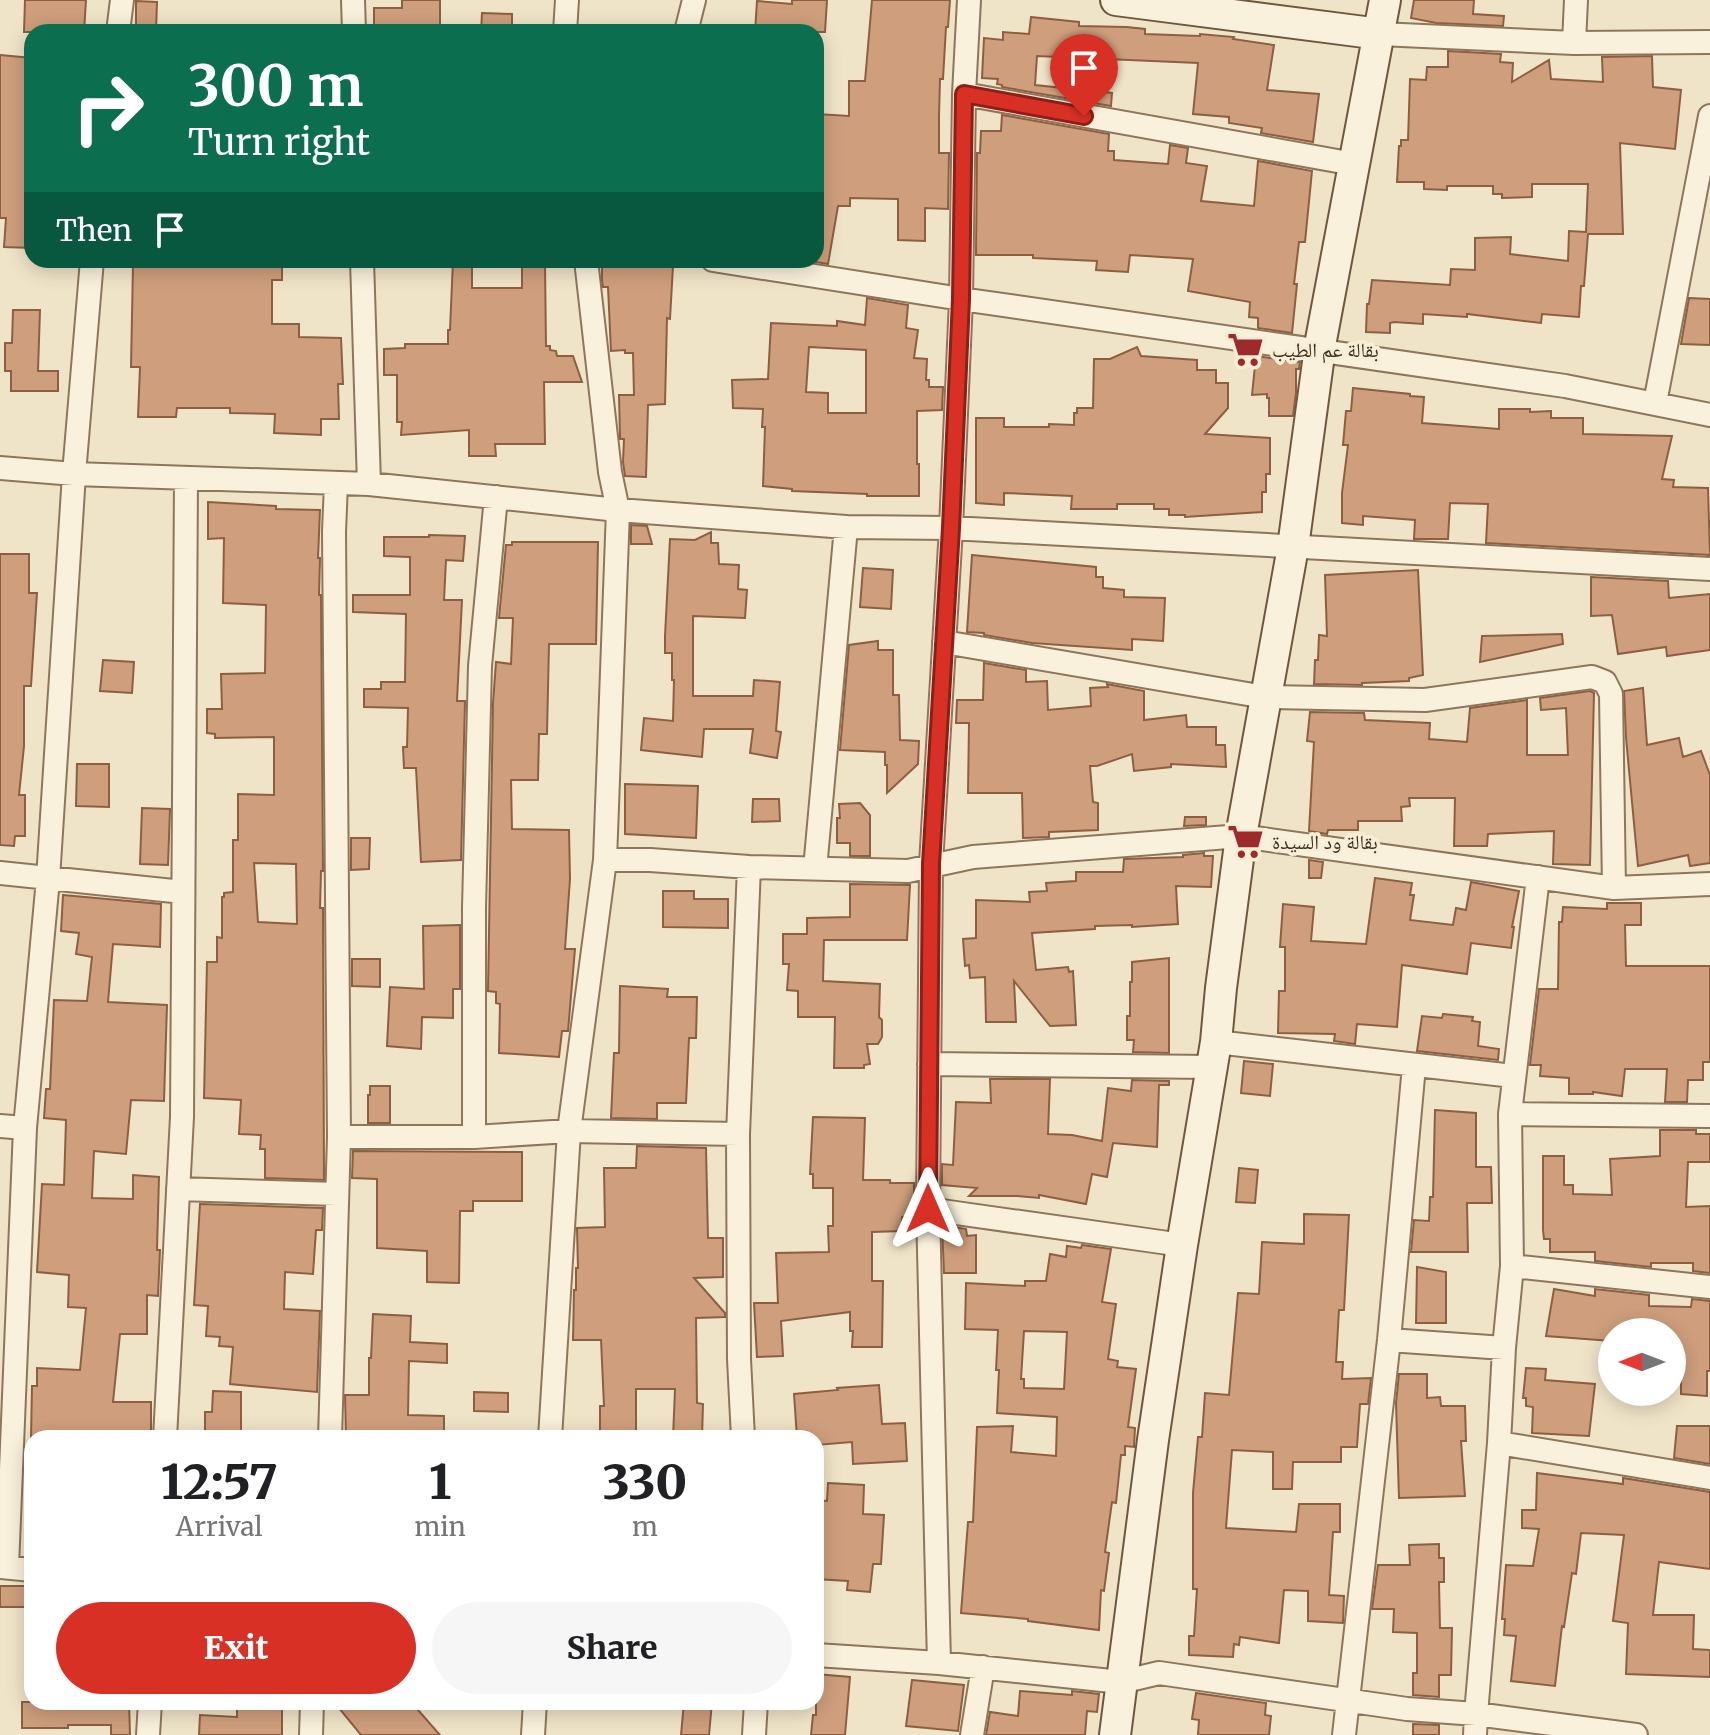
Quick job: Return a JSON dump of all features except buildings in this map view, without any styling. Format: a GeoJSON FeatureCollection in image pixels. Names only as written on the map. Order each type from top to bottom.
{"type":"FeatureCollection","features":[{"type":"Feature","properties":{"kind":"street"},"geometry":{"type":"LineString","coordinates":[[119,24],[122,0]]}},
{"type":"Feature","properties":{"kind":"street"},"geometry":{"type":"LineString","coordinates":[[353,0],[354,24]]}},
{"type":"Feature","properties":{"kind":"street"},"geometry":{"type":"LineString","coordinates":[[566,24],[567,0]]}},
{"type":"Feature","properties":{"kind":"street"},"geometry":{"type":"LineString","coordinates":[[688,24],[694,0]]}},
{"type":"Feature","properties":{"kind":"street"},"geometry":{"type":"LineString","coordinates":[[939,1663],[928,1209],[931,864],[951,528],[969,0]]}},
{"type":"Feature","properties":{"kind":"street"},"geometry":{"type":"LineString","coordinates":[[1116,0],[1380,34],[1574,43],[1710,42]]}},
{"type":"Feature","properties":{"kind":"street"},"geometry":{"type":"LineString","coordinates":[[1115,1735],[1153,1440],[1214,1055],[1241,836],[1293,547],[1320,350],[1385,0]]}},
{"type":"Feature","properties":{"kind":"street"},"geometry":{"type":"LineString","coordinates":[[1574,43],[1576,0]]}},
{"type":"Feature","properties":{"kind":"street"},"geometry":{"type":"LineString","coordinates":[[964,94],[1354,164]]}},
{"type":"Feature","properties":{"kind":"street"},"geometry":{"type":"LineString","coordinates":[[1655,403],[1710,116]]}},
{"type":"Feature","properties":{"kind":"street"},"geometry":{"type":"LineString","coordinates":[[24,1569],[4,1567],[25,1128],[48,879],[74,474],[91,268]]}},
{"type":"Feature","properties":{"kind":"street"},"geometry":{"type":"LineString","coordinates":[[362,268],[369,484]]}},
{"type":"Feature","properties":{"kind":"street"},"geometry":{"type":"LineString","coordinates":[[550,1430],[569,1131],[605,860],[618,510],[610,472],[587,268]]}},
{"type":"Feature","properties":{"kind":"street"},"geometry":{"type":"LineString","coordinates":[[764,268],[1565,386],[1710,415]]}},
{"type":"Feature","properties":{"kind":"street"},"geometry":{"type":"LineString","coordinates":[[0,468],[186,479],[369,484],[618,510],[846,527],[951,528],[1710,569]]}},
{"type":"Feature","properties":{"kind":"street"},"geometry":{"type":"LineString","coordinates":[[165,1430],[182,1117],[186,479]]}},
{"type":"Feature","properties":{"kind":"street"},"geometry":{"type":"LineString","coordinates":[[330,1430],[339,1137],[336,483]]}},
{"type":"Feature","properties":{"kind":"street"},"geometry":{"type":"LineString","coordinates":[[474,1137],[474,908],[480,666],[496,497]]}},
{"type":"Feature","properties":{"kind":"street"},"geometry":{"type":"LineString","coordinates":[[815,869],[846,527]]}},
{"type":"Feature","properties":{"kind":"street"},"geometry":{"type":"LineString","coordinates":[[944,642],[1265,697],[1425,700],[1592,677],[1605,682],[1611,694],[1614,888]]}},
{"type":"Feature","properties":{"kind":"street"},"geometry":{"type":"LineString","coordinates":[[605,860],[908,871],[973,857],[1241,836],[1614,888],[1710,884]]}},
{"type":"Feature","properties":{"kind":"street"},"geometry":{"type":"LineString","coordinates":[[743,1430],[739,1359],[738,1134],[749,867]]}},
{"type":"Feature","properties":{"kind":"street"},"geometry":{"type":"LineString","coordinates":[[0,873],[183,892]]}},
{"type":"Feature","properties":{"kind":"street"},"geometry":{"type":"LineString","coordinates":[[1475,1724],[1512,1266],[1510,1114],[1538,877]]}},
{"type":"Feature","properties":{"kind":"street"},"geometry":{"type":"LineString","coordinates":[[929,1064],[1214,1055],[1414,1066],[1513,1076]]}},
{"type":"Feature","properties":{"kind":"street"},"geometry":{"type":"LineString","coordinates":[[1344,1735],[1389,1340],[1414,1066]]}},
{"type":"Feature","properties":{"kind":"street"},"geometry":{"type":"LineString","coordinates":[[1510,1114],[1710,1116]]}},
{"type":"Feature","properties":{"kind":"street"},"geometry":{"type":"LineString","coordinates":[[0,1126],[25,1128]]}},
{"type":"Feature","properties":{"kind":"street"},"geometry":{"type":"LineString","coordinates":[[339,1137],[474,1137],[569,1131],[738,1134]]}},
{"type":"Feature","properties":{"kind":"street"},"geometry":{"type":"LineString","coordinates":[[178,1189],[337,1194]]}},
{"type":"Feature","properties":{"kind":"street"},"geometry":{"type":"LineString","coordinates":[[928,1209],[1182,1245]]}},
{"type":"Feature","properties":{"kind":"street"},"geometry":{"type":"LineString","coordinates":[[1512,1266],[1710,1287]]}},
{"type":"Feature","properties":{"kind":"street"},"geometry":{"type":"LineString","coordinates":[[1389,1340],[1504,1348]]}},
{"type":"Feature","properties":{"kind":"street"},"geometry":{"type":"LineString","coordinates":[[1499,1443],[1710,1478]]}},
{"type":"Feature","properties":{"kind":"street"},"geometry":{"type":"LineString","coordinates":[[824,1656],[939,1663],[1121,1682],[1159,1673],[1407,1709],[1475,1724],[1636,1735]]}},
{"type":"Feature","properties":{"kind":"street"},"geometry":{"type":"LineString","coordinates":[[972,1735],[983,1667]]}},
{"type":"Feature","properties":{"kind":"street"},"geometry":{"type":"LineString","coordinates":[[148,1735],[150,1710]]}},
{"type":"Feature","properties":{"kind":"street"},"geometry":{"type":"LineString","coordinates":[[311,1735],[312,1710]]}},
{"type":"Feature","properties":{"kind":"street"},"geometry":{"type":"LineString","coordinates":[[533,1735],[535,1710]]}},
{"type":"Feature","properties":{"kind":"street"},"geometry":{"type":"LineString","coordinates":[[754,1735],[756,1710]]}},
{"type":"Feature","properties":{"kind":"place","name":"بقالة عم الطيب"},"geometry":{"type":"Point","coordinates":[1246,350]}},
{"type":"Feature","properties":{"kind":"place","name":"بقالة ود السيدة"},"geometry":{"type":"Point","coordinates":[1246,842]}},
{"type":"Feature","properties":{"kind":"route"},"geometry":{"type":"LineString","coordinates":[[928,1209],[931,864],[961,299],[964,94],[1084,116]]}}]}
